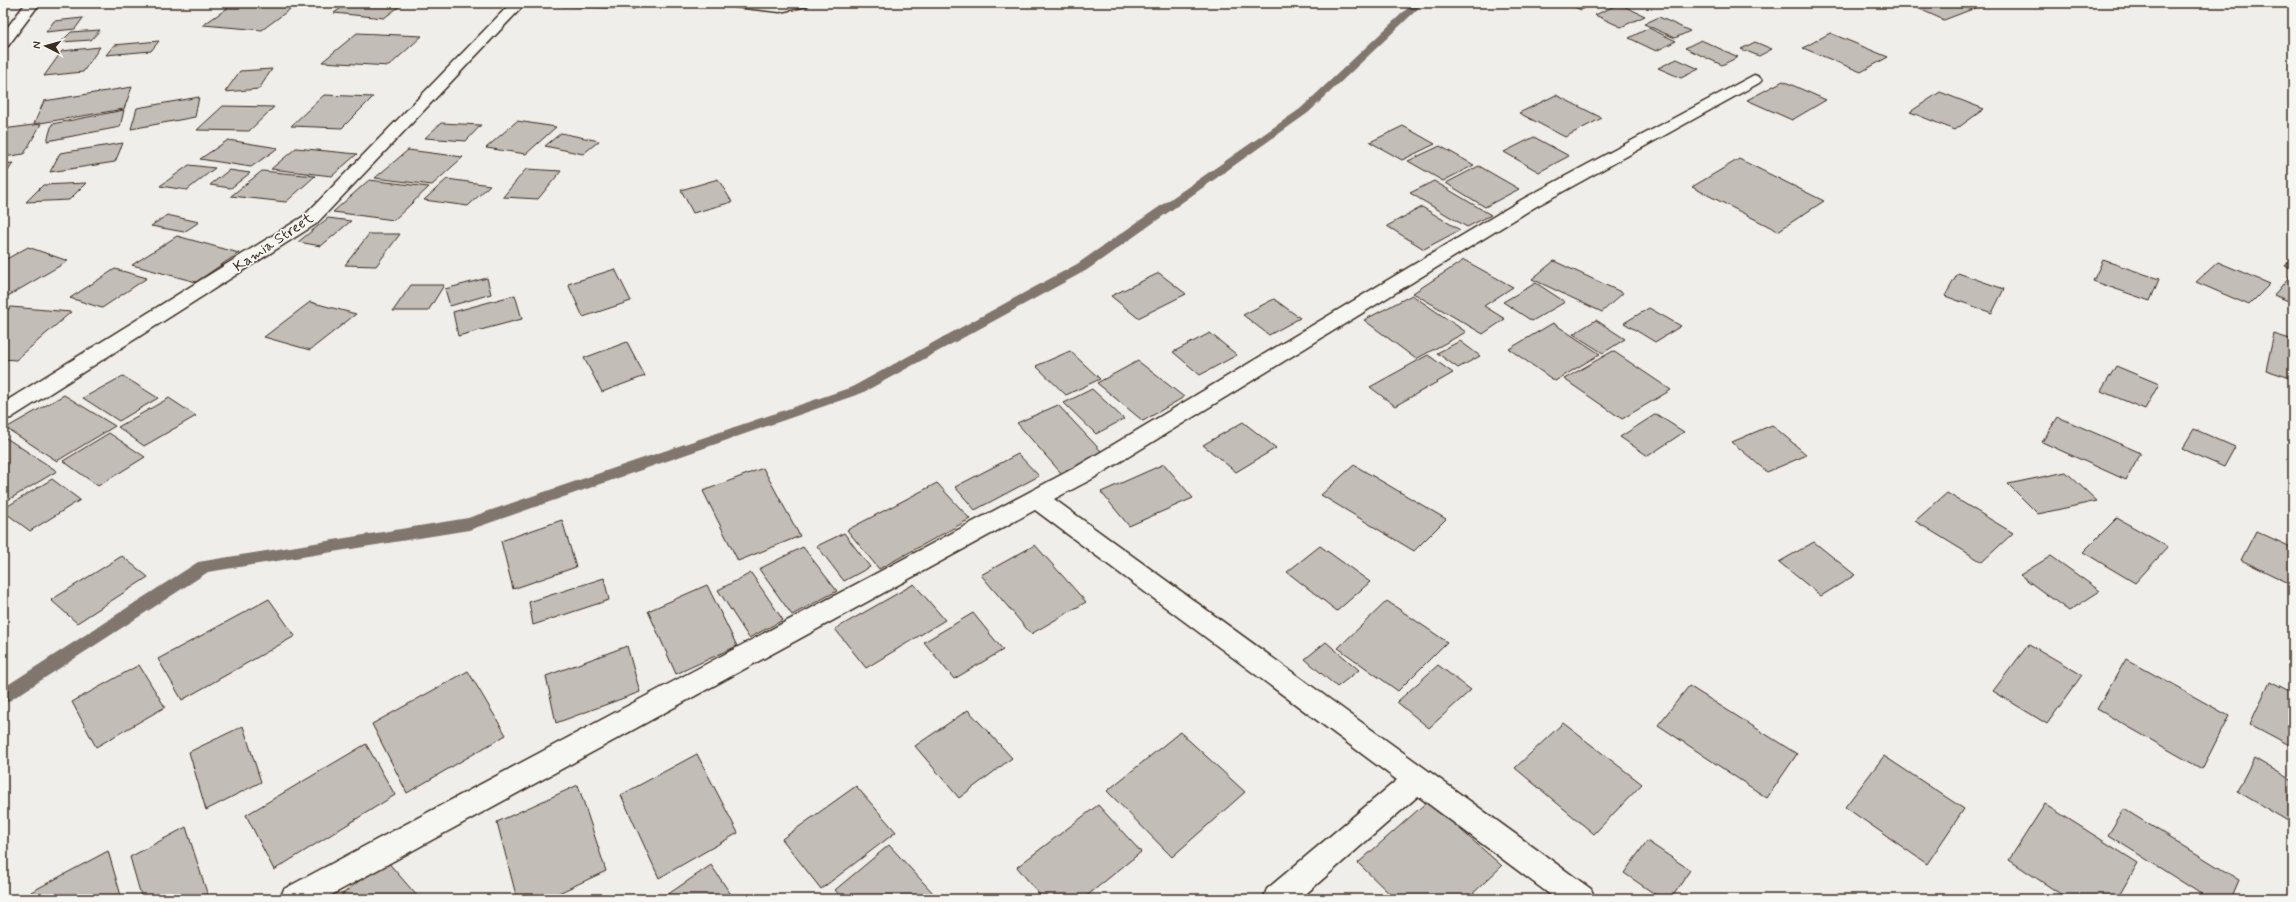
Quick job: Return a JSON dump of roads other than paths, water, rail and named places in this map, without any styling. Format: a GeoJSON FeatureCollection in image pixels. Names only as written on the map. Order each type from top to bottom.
{"type":"FeatureCollection","features":[{"type":"Feature","properties":{"kind":"street"},"geometry":{"type":"LineString","coordinates":[[3,43],[33,3]]}},
{"type":"Feature","properties":{"kind":"street","name":"Kamia Street"},"geometry":{"type":"LineString","coordinates":[[3,413],[310,220],[519,3]]}},
{"type":"Feature","properties":{"kind":"street"},"geometry":{"type":"LineString","coordinates":[[735,3],[780,8],[802,3]]}},
{"type":"Feature","properties":{"kind":"street"},"geometry":{"type":"LineString","coordinates":[[295,899],[1084,473],[1528,203],[1754,80]]}},
{"type":"Feature","properties":{"kind":"street"},"geometry":{"type":"LineString","coordinates":[[1037,499],[1580,899]]}},
{"type":"Feature","properties":{"kind":"street"},"geometry":{"type":"LineString","coordinates":[[1278,899],[1418,779]]}},
{"type":"Feature","properties":{"kind":"waterway"},"geometry":{"type":"LineString","coordinates":[[3,697],[204,566],[469,524],[857,390],[1082,267],[1304,111],[1419,3]]}}]}
